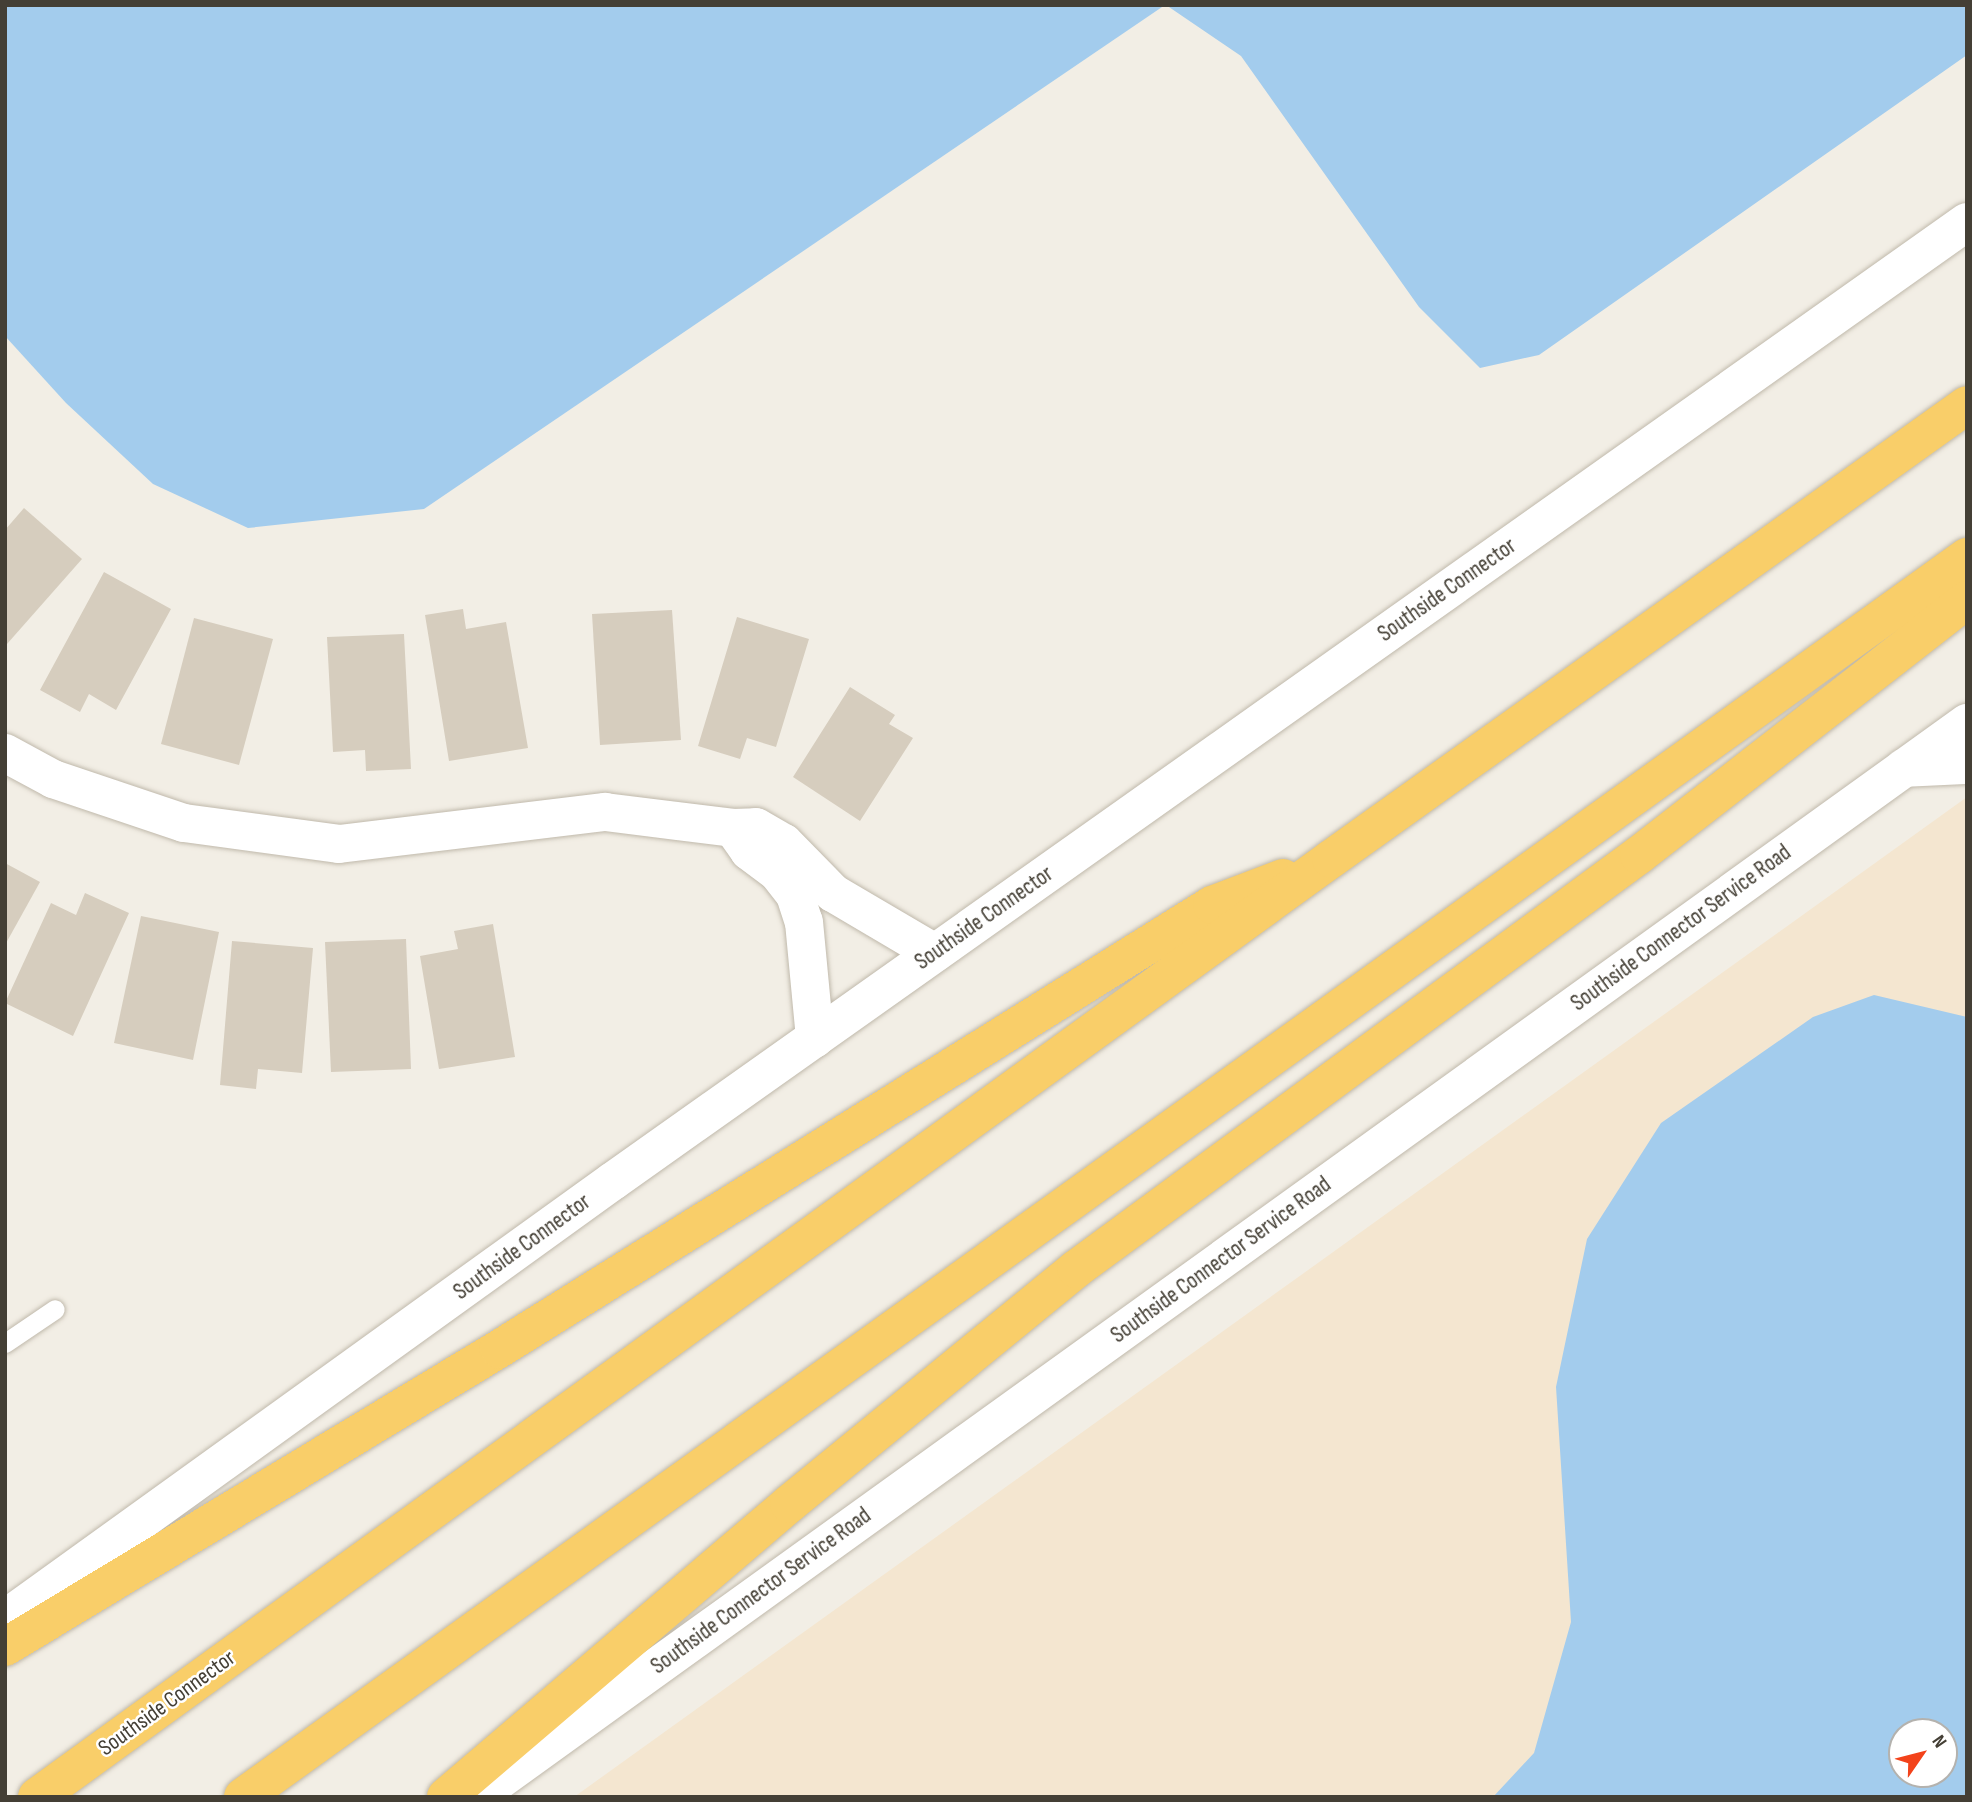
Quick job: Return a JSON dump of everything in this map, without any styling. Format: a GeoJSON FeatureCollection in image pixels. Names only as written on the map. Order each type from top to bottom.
{"type":"FeatureCollection","features":[{"type":"Feature","properties":{"kind":"highway","name":"Southside Connector"},"geometry":{"type":"LineString","coordinates":[[37,1797],[1331,859],[1967,405]]}},
{"type":"Feature","properties":{"kind":"highway"},"geometry":{"type":"LineString","coordinates":[[243,1797],[1967,557]]}},
{"type":"Feature","properties":{"kind":"highway"},"geometry":{"type":"LineString","coordinates":[[446,1797],[789,1504],[1076,1269],[1639,855],[1967,600]]}},
{"type":"Feature","properties":{"kind":"highway"},"geometry":{"type":"LineString","coordinates":[[5,1647],[499,1349],[1212,905],[1331,859]]}},
{"type":"Feature","properties":{"kind":"street","name":"Southside Connector"},"geometry":{"type":"LineString","coordinates":[[5,1619],[815,1038],[1967,222]]}},
{"type":"Feature","properties":{"kind":"street","name":"Southside Connector Service Road"},"geometry":{"type":"LineString","coordinates":[[476,1797],[1967,723]]}},
{"type":"Feature","properties":{"kind":"street"},"geometry":{"type":"LineString","coordinates":[[5,752],[53,779],[184,823],[339,844],[605,812],[733,828],[756,827],[784,843],[833,893],[935,953]]}},
{"type":"Feature","properties":{"kind":"street"},"geometry":{"type":"LineString","coordinates":[[1904,768],[1967,765]]}},
{"type":"Feature","properties":{"kind":"street"},"geometry":{"type":"LineString","coordinates":[[733,828],[749,851],[778,873],[795,895],[804,922],[815,1038]]}},
{"type":"Feature","properties":{"kind":"lane"},"geometry":{"type":"LineString","coordinates":[[5,1343],[55,1308]]}},
{"type":"Feature","properties":{"kind":"shaded area"},"geometry":{"type":"Polygon","coordinates":[[[1967,797],[1967,1797],[574,1797],[1967,797]]]}},
{"type":"Feature","properties":{"kind":"water"},"geometry":{"type":"Polygon","coordinates":[[[5,5],[1165,5],[424,509],[248,528],[153,484],[66,403],[5,336],[5,5]]]}},
{"type":"Feature","properties":{"kind":"water"},"geometry":{"type":"Polygon","coordinates":[[[1166,5],[1967,5],[1967,55],[1539,355],[1480,368],[1419,307],[1241,56],[1166,5]]]}},
{"type":"Feature","properties":{"kind":"water"},"geometry":{"type":"Polygon","coordinates":[[[1874,995],[1967,1017],[1967,1797],[1493,1797],[1534,1753],[1571,1622],[1556,1387],[1587,1239],[1661,1123],[1813,1017],[1874,995]]]}},
{"type":"Feature","properties":{"kind":"building"},"geometry":{"type":"Polygon","coordinates":[[[24,508],[82,559],[7,644],[5,530],[24,508]]]}},
{"type":"Feature","properties":{"kind":"building"},"geometry":{"type":"Polygon","coordinates":[[[104,572],[171,609],[116,710],[89,694],[80,712],[40,690],[104,572]]]}},
{"type":"Feature","properties":{"kind":"building"},"geometry":{"type":"Polygon","coordinates":[[[463,609],[466,629],[506,622],[528,748],[449,761],[425,615],[463,609]]]}},
{"type":"Feature","properties":{"kind":"building"},"geometry":{"type":"Polygon","coordinates":[[[672,610],[681,740],[600,745],[592,614],[672,610]]]}},
{"type":"Feature","properties":{"kind":"building"},"geometry":{"type":"Polygon","coordinates":[[[737,617],[809,639],[776,747],[747,738],[740,759],[698,746],[737,617]]]}},
{"type":"Feature","properties":{"kind":"building"},"geometry":{"type":"Polygon","coordinates":[[[194,618],[273,639],[239,765],[161,744],[194,618]]]}},
{"type":"Feature","properties":{"kind":"building"},"geometry":{"type":"Polygon","coordinates":[[[404,634],[411,769],[366,771],[365,750],[333,752],[327,637],[404,634]]]}},
{"type":"Feature","properties":{"kind":"building"},"geometry":{"type":"Polygon","coordinates":[[[850,687],[895,715],[889,724],[913,738],[860,821],[793,777],[850,687]]]}},
{"type":"Feature","properties":{"kind":"building"},"geometry":{"type":"Polygon","coordinates":[[[5,863],[40,882],[5,945],[5,863]]]}},
{"type":"Feature","properties":{"kind":"building"},"geometry":{"type":"Polygon","coordinates":[[[85,893],[129,913],[73,1036],[5,1003],[51,903],[76,915],[85,893]]]}},
{"type":"Feature","properties":{"kind":"building"},"geometry":{"type":"Polygon","coordinates":[[[141,916],[219,932],[193,1060],[114,1043],[141,916]]]}},
{"type":"Feature","properties":{"kind":"building"},"geometry":{"type":"Polygon","coordinates":[[[493,924],[515,1057],[439,1069],[420,956],[458,949],[454,931],[493,924]]]}},
{"type":"Feature","properties":{"kind":"building"},"geometry":{"type":"Polygon","coordinates":[[[406,939],[411,1069],[331,1072],[325,942],[406,939]]]}},
{"type":"Feature","properties":{"kind":"building"},"geometry":{"type":"Polygon","coordinates":[[[232,941],[313,948],[302,1073],[258,1069],[256,1089],[220,1085],[232,941]]]}}]}
